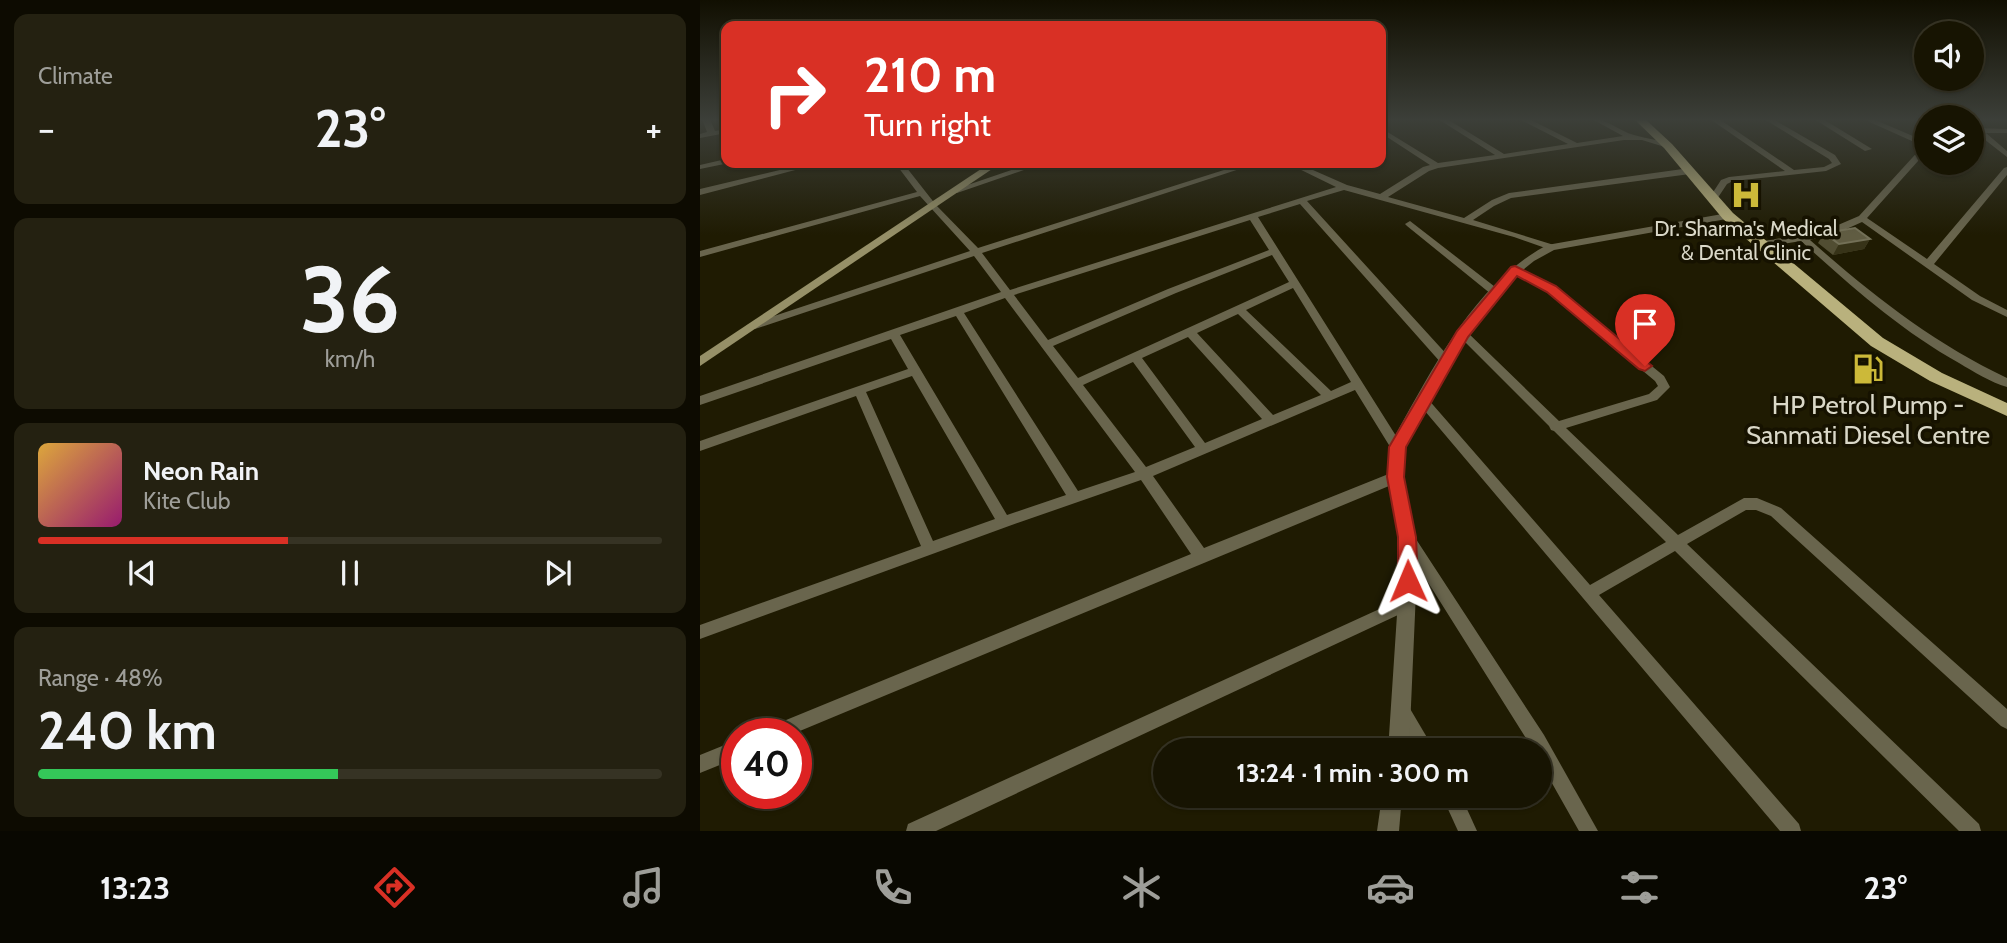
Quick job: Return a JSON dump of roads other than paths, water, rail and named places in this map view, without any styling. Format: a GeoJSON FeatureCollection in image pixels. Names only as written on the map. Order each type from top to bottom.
{"type":"FeatureCollection","features":[{"type":"Feature","properties":{"kind":"main road"},"geometry":{"type":"LineString","coordinates":[[1678,158],[1728,216],[1764,244],[1819,294],[1898,356],[2007,410]]}},
{"type":"Feature","properties":{"kind":"main road"},"geometry":{"type":"LineString","coordinates":[[700,362],[988,168]]}},
{"type":"Feature","properties":{"kind":"street"},"geometry":{"type":"LineString","coordinates":[[1424,158],[1437,166]]}},
{"type":"Feature","properties":{"kind":"street"},"geometry":{"type":"LineString","coordinates":[[1380,198],[1426,169],[1485,158]]}},
{"type":"Feature","properties":{"kind":"street"},"geometry":{"type":"LineString","coordinates":[[1770,158],[1792,173]]}},
{"type":"Feature","properties":{"kind":"street"},"geometry":{"type":"LineString","coordinates":[[1714,197],[1724,182],[1732,178],[1826,169],[1836,164],[1831,158]]}},
{"type":"Feature","properties":{"kind":"street"},"geometry":{"type":"LineString","coordinates":[[1764,244],[1837,231],[1862,218],[1914,160]]}},
{"type":"Feature","properties":{"kind":"street"},"geometry":{"type":"LineString","coordinates":[[700,167],[721,161]]}},
{"type":"Feature","properties":{"kind":"street"},"geometry":{"type":"LineString","coordinates":[[700,192],[798,168]]}},
{"type":"Feature","properties":{"kind":"street"},"geometry":{"type":"LineString","coordinates":[[903,168],[933,206],[976,252],[1144,474],[1201,556]]}},
{"type":"Feature","properties":{"kind":"street"},"geometry":{"type":"LineString","coordinates":[[954,191],[1025,168]]}},
{"type":"Feature","properties":{"kind":"street"},"geometry":{"type":"LineString","coordinates":[[751,327],[1238,168]]}},
{"type":"Feature","properties":{"kind":"street"},"geometry":{"type":"LineString","coordinates":[[1301,168],[1344,187],[1517,235],[1550,247]]}},
{"type":"Feature","properties":{"kind":"street"},"geometry":{"type":"LineString","coordinates":[[1928,264],[2007,170]]}},
{"type":"Feature","properties":{"kind":"street"},"geometry":{"type":"LineString","coordinates":[[1465,221],[1489,202],[1509,196],[1690,171]]}},
{"type":"Feature","properties":{"kind":"street"},"geometry":{"type":"LineString","coordinates":[[700,401],[1007,294],[1254,218],[1344,187]]}},
{"type":"Feature","properties":{"kind":"street"},"geometry":{"type":"LineString","coordinates":[[700,254],[922,193]]}},
{"type":"Feature","properties":{"kind":"street"},"geometry":{"type":"LineString","coordinates":[[1303,202],[1446,361]]}},
{"type":"Feature","properties":{"kind":"street"},"geometry":{"type":"LineString","coordinates":[[1399,738],[1402,663],[1408,603],[1407,537],[1396,477],[1397,447],[1462,334],[1494,292],[1515,270],[1550,247],[1728,216]]}},
{"type":"Feature","properties":{"kind":"street"},"geometry":{"type":"LineString","coordinates":[[1254,218],[1397,447]]}},
{"type":"Feature","properties":{"kind":"street"},"geometry":{"type":"LineString","coordinates":[[1862,218],[1976,298],[2007,314]]}},
{"type":"Feature","properties":{"kind":"street"},"geometry":{"type":"LineString","coordinates":[[1410,225],[1494,292]]}},
{"type":"Feature","properties":{"kind":"street"},"geometry":{"type":"LineString","coordinates":[[1803,238],[1864,292],[1928,342],[1967,365],[2007,383]]}},
{"type":"Feature","properties":{"kind":"street"},"geometry":{"type":"LineString","coordinates":[[1046,345],[1172,291],[1275,251]]}},
{"type":"Feature","properties":{"kind":"street"},"geometry":{"type":"LineString","coordinates":[[1515,270],[1551,289],[1652,372],[1664,387],[1653,397],[1555,427]]}},
{"type":"Feature","properties":{"kind":"street"},"geometry":{"type":"LineString","coordinates":[[1076,384],[1295,283]]}},
{"type":"Feature","properties":{"kind":"street"},"geometry":{"type":"LineString","coordinates":[[1239,309],[1329,396]]}},
{"type":"Feature","properties":{"kind":"street"},"geometry":{"type":"LineString","coordinates":[[958,311],[1074,498]]}},
{"type":"Feature","properties":{"kind":"street"},"geometry":{"type":"LineString","coordinates":[[1190,332],[1271,421]]}},
{"type":"Feature","properties":{"kind":"street"},"geometry":{"type":"LineString","coordinates":[[1462,334],[1972,831]]}},
{"type":"Feature","properties":{"kind":"street"},"geometry":{"type":"LineString","coordinates":[[894,335],[1004,522]]}},
{"type":"Feature","properties":{"kind":"street"},"geometry":{"type":"LineString","coordinates":[[1135,358],[1203,449]]}},
{"type":"Feature","properties":{"kind":"street"},"geometry":{"type":"LineString","coordinates":[[700,446],[916,370]]}},
{"type":"Feature","properties":{"kind":"street"},"geometry":{"type":"LineString","coordinates":[[700,632],[929,548],[1144,474],[1358,384]]}},
{"type":"Feature","properties":{"kind":"street"},"geometry":{"type":"LineString","coordinates":[[859,389],[929,548]]}},
{"type":"Feature","properties":{"kind":"street"},"geometry":{"type":"LineString","coordinates":[[1423,401],[1792,831]]}},
{"type":"Feature","properties":{"kind":"street"},"geometry":{"type":"LineString","coordinates":[[811,718],[1396,477]]}},
{"type":"Feature","properties":{"kind":"street"},"geometry":{"type":"LineString","coordinates":[[1589,593],[1744,504],[1757,504],[1776,512],[2007,720]]}},
{"type":"Feature","properties":{"kind":"street"},"geometry":{"type":"LineString","coordinates":[[1407,537],[1538,741],[1589,831]]}},
{"type":"Feature","properties":{"kind":"street"},"geometry":{"type":"LineString","coordinates":[[915,831],[1408,603]]}},
{"type":"Feature","properties":{"kind":"street"},"geometry":{"type":"LineString","coordinates":[[1402,713],[1418,738]]}},
{"type":"Feature","properties":{"kind":"street"},"geometry":{"type":"LineString","coordinates":[[700,764],[721,755]]}},
{"type":"Feature","properties":{"kind":"street"},"geometry":{"type":"LineString","coordinates":[[1388,831],[1391,808]]}},
{"type":"Feature","properties":{"kind":"street"},"geometry":{"type":"LineString","coordinates":[[1457,808],[1468,831]]}},
{"type":"Feature","properties":{"kind":"place","name":"Dr. Sharma's Medical & Dental Clinic"},"geometry":{"type":"Point","coordinates":[1746,195]}},
{"type":"Feature","properties":{"kind":"place","name":"HP Petrol Pump - Sanmati Diesel Centre"},"geometry":{"type":"Point","coordinates":[1868,369]}}]}
